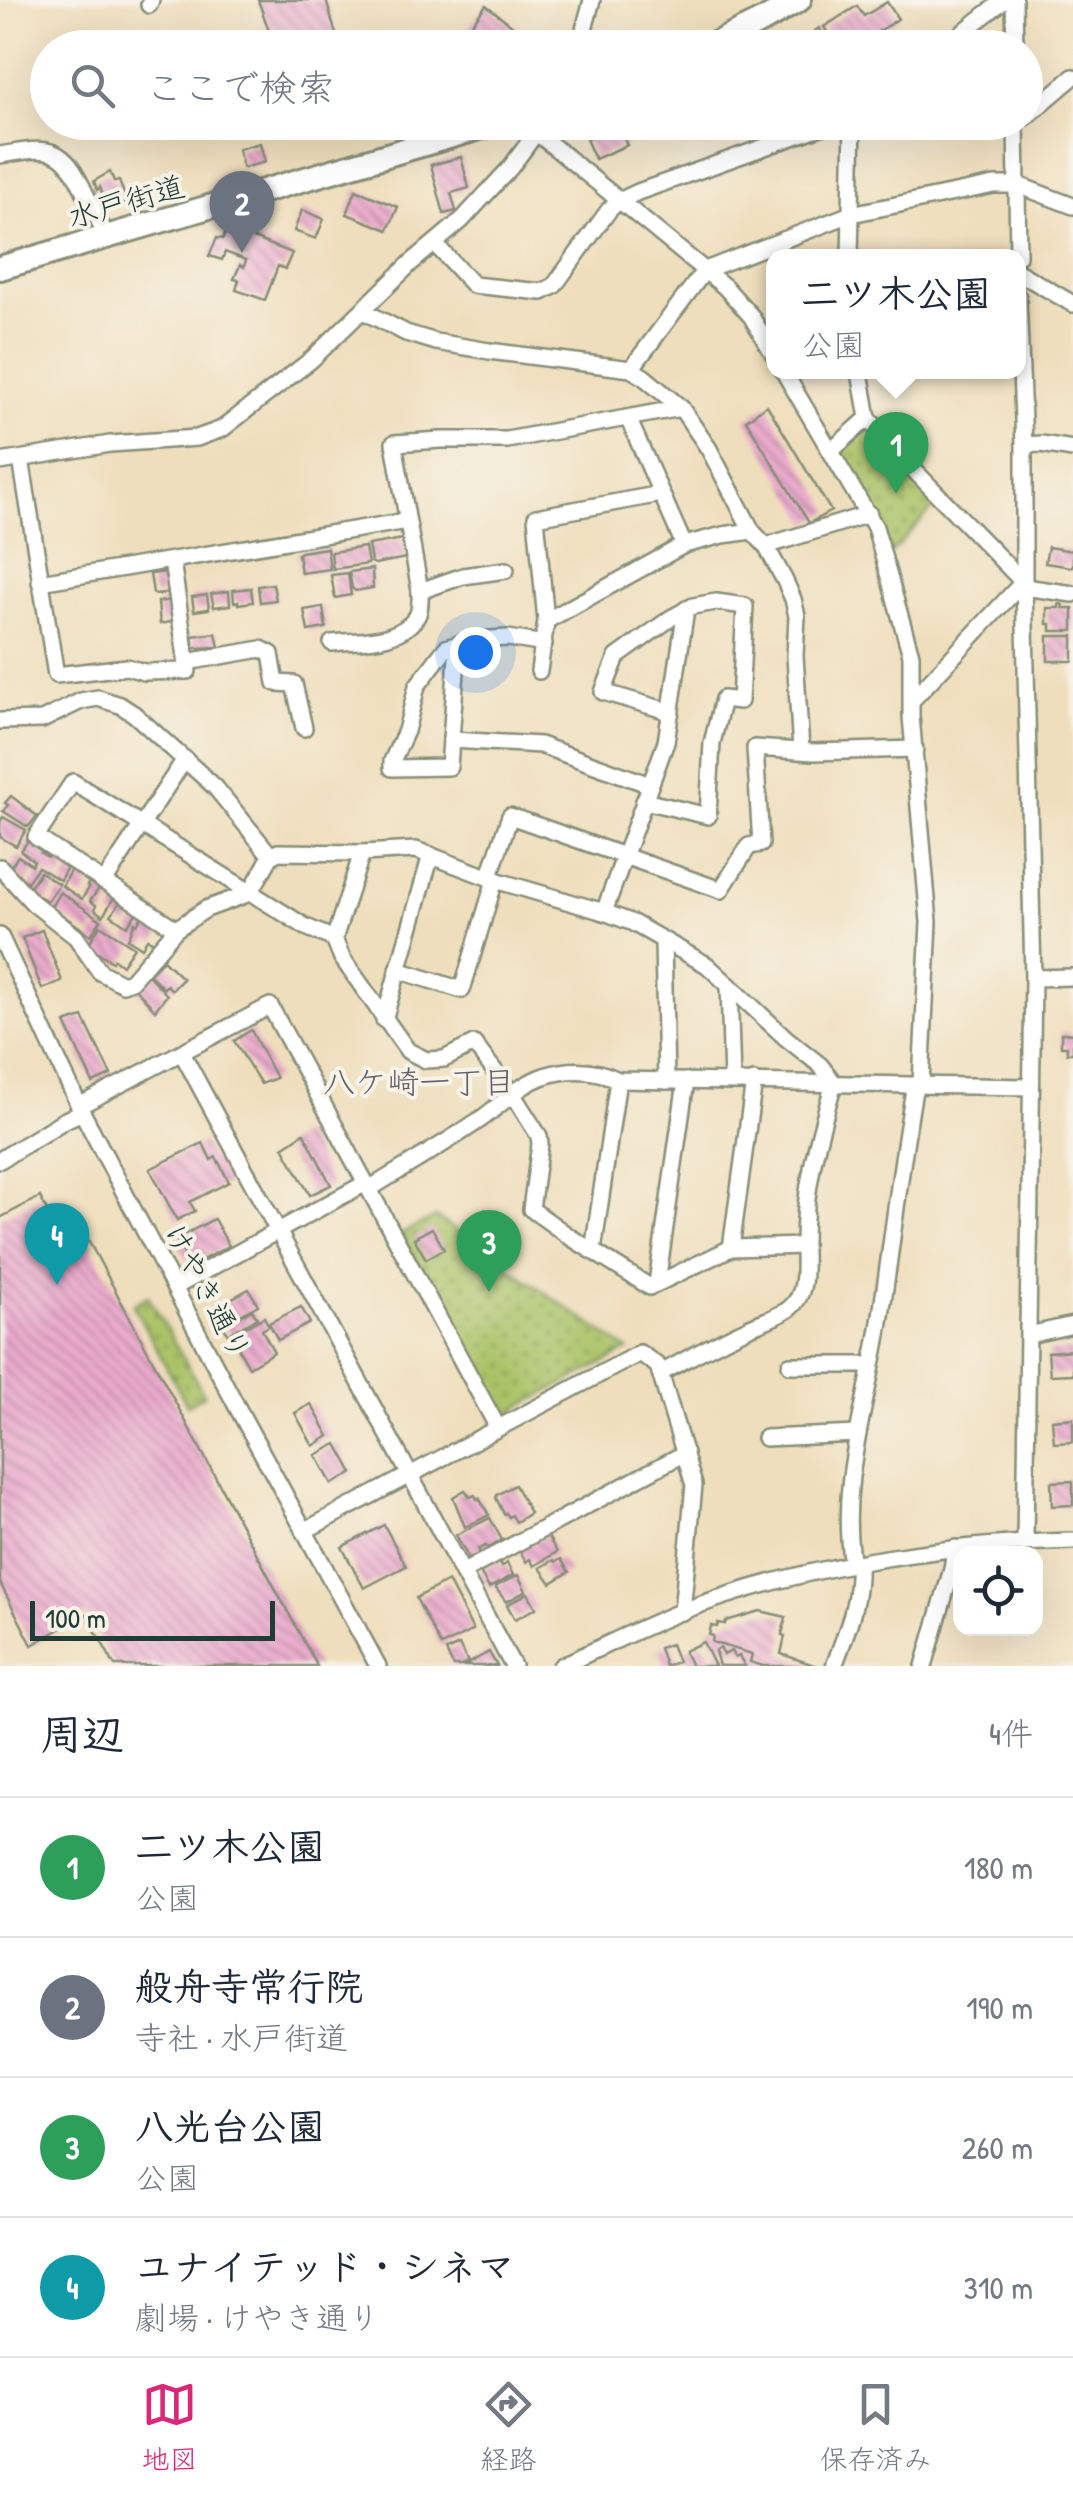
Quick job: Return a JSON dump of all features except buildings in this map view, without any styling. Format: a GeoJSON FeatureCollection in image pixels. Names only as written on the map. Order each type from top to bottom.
{"type":"FeatureCollection","features":[{"type":"Feature","properties":{"kind":"highway"},"geometry":{"type":"LineString","coordinates":[[743,30],[798,0]]}},
{"type":"Feature","properties":{"kind":"highway","name":"水戸街道"},"geometry":{"type":"LineString","coordinates":[[0,268],[439,140]]}},
{"type":"Feature","properties":{"kind":"street"},"geometry":{"type":"LineString","coordinates":[[584,30],[592,0]]}},
{"type":"Feature","properties":{"kind":"street"},"geometry":{"type":"LineString","coordinates":[[966,30],[1004,0]]}},
{"type":"Feature","properties":{"kind":"street"},"geometry":{"type":"LineString","coordinates":[[1014,0],[1015,30]]}},
{"type":"Feature","properties":{"kind":"street"},"geometry":{"type":"LineString","coordinates":[[1043,102],[1073,77]]}},
{"type":"Feature","properties":{"kind":"street"},"geometry":{"type":"LineString","coordinates":[[0,462],[80,448],[210,435],[222,429],[311,360],[411,262],[435,244],[488,192],[530,140]]}},
{"type":"Feature","properties":{"kind":"street"},"geometry":{"type":"LineString","coordinates":[[553,140],[738,300],[766,343]]}},
{"type":"Feature","properties":{"kind":"street"},"geometry":{"type":"LineString","coordinates":[[435,244],[473,284],[542,292],[554,286],[620,201],[784,140]]}},
{"type":"Feature","properties":{"kind":"street"},"geometry":{"type":"LineString","coordinates":[[850,249],[853,140]]}},
{"type":"Feature","properties":{"kind":"street"},"geometry":{"type":"LineString","coordinates":[[1018,249],[1019,140]]}},
{"type":"Feature","properties":{"kind":"street"},"geometry":{"type":"LineString","coordinates":[[0,154],[34,148],[56,153],[76,172],[106,238]]}},
{"type":"Feature","properties":{"kind":"street"},"geometry":{"type":"LineString","coordinates":[[631,369],[705,270],[851,214],[994,185],[1018,185],[1073,206]]}},
{"type":"Feature","properties":{"kind":"street"},"geometry":{"type":"LineString","coordinates":[[1026,277],[1073,304]]}},
{"type":"Feature","properties":{"kind":"street"},"geometry":{"type":"LineString","coordinates":[[363,311],[406,333],[464,348],[631,369],[680,408],[709,450],[752,531],[766,546],[793,599],[797,616],[795,656],[801,750]]}},
{"type":"Feature","properties":{"kind":"street"},"geometry":{"type":"LineString","coordinates":[[788,379],[876,527],[885,558],[910,654],[930,922],[918,1085],[851,1474],[850,1548],[859,1583],[856,1606],[834,1666]]}},
{"type":"Feature","properties":{"kind":"street"},"geometry":{"type":"LineString","coordinates":[[861,379],[868,418],[1024,583],[1073,594]]}},
{"type":"Feature","properties":{"kind":"street"},"geometry":{"type":"LineString","coordinates":[[1021,379],[1034,978],[1025,1542]]}},
{"type":"Feature","properties":{"kind":"street"},"geometry":{"type":"LineString","coordinates":[[332,643],[398,635],[420,608],[394,444],[507,440],[680,408]]}},
{"type":"Feature","properties":{"kind":"street"},"geometry":{"type":"LineString","coordinates":[[628,418],[684,546]]}},
{"type":"Feature","properties":{"kind":"street"},"geometry":{"type":"LineString","coordinates":[[831,451],[868,418]]}},
{"type":"Feature","properties":{"kind":"street"},"geometry":{"type":"LineString","coordinates":[[1024,445],[1073,449]]}},
{"type":"Feature","properties":{"kind":"street"},"geometry":{"type":"LineString","coordinates":[[21,458],[56,675],[126,668],[144,672],[188,671],[172,561]]}},
{"type":"Feature","properties":{"kind":"street"},"geometry":{"type":"LineString","coordinates":[[539,671],[546,621],[536,517],[661,494]]}},
{"type":"Feature","properties":{"kind":"street"},"geometry":{"type":"LineString","coordinates":[[766,546],[868,514]]}},
{"type":"Feature","properties":{"kind":"street"},"geometry":{"type":"LineString","coordinates":[[40,582],[407,521]]}},
{"type":"Feature","properties":{"kind":"street"},"geometry":{"type":"LineString","coordinates":[[546,621],[684,546],[752,531]]}},
{"type":"Feature","properties":{"kind":"street"},"geometry":{"type":"LineString","coordinates":[[420,592],[463,576],[506,570]]}},
{"type":"Feature","properties":{"kind":"street"},"geometry":{"type":"LineString","coordinates":[[913,699],[1024,583]]}},
{"type":"Feature","properties":{"kind":"street"},"geometry":{"type":"LineString","coordinates":[[644,801],[708,816],[712,743],[723,699],[740,701],[745,606],[716,602],[686,610],[617,658],[603,692],[671,712]]}},
{"type":"Feature","properties":{"kind":"street"},"geometry":{"type":"LineString","coordinates":[[604,912],[666,742],[686,610]]}},
{"type":"Feature","properties":{"kind":"street"},"geometry":{"type":"LineString","coordinates":[[458,644],[450,767],[392,768],[417,686],[446,648],[458,644],[471,640],[508,638],[544,644]]}},
{"type":"Feature","properties":{"kind":"street"},"geometry":{"type":"LineString","coordinates":[[187,662],[261,649],[271,654],[276,683],[294,684],[304,728]]}},
{"type":"Feature","properties":{"kind":"street"},"geometry":{"type":"LineString","coordinates":[[0,721],[42,720],[80,702],[107,700],[134,714],[215,787],[271,856]]}},
{"type":"Feature","properties":{"kind":"street"},"geometry":{"type":"LineString","coordinates":[[451,740],[540,745],[650,784]]}},
{"type":"Feature","properties":{"kind":"street"},"geometry":{"type":"LineString","coordinates":[[398,970],[462,990],[510,816],[722,890],[749,846],[761,844],[755,748],[813,752],[915,749]]}},
{"type":"Feature","properties":{"kind":"street"},"geometry":{"type":"LineString","coordinates":[[104,882],[185,759]]}},
{"type":"Feature","properties":{"kind":"street"},"geometry":{"type":"LineString","coordinates":[[176,929],[36,837],[73,782],[306,928],[334,939]]}},
{"type":"Feature","properties":{"kind":"street"},"geometry":{"type":"LineString","coordinates":[[0,867],[33,903],[76,937],[100,972],[123,984],[132,981],[176,929],[206,909],[250,893],[271,856],[278,852],[416,850],[492,879],[604,912],[707,964],[820,1065],[834,1084]]}},
{"type":"Feature","properties":{"kind":"street"},"geometry":{"type":"LineString","coordinates":[[362,853],[334,939],[342,958],[408,1051],[426,1060],[444,1059],[474,1044],[513,1095],[539,1136],[531,1210],[650,1287],[731,1248],[804,1246]]}},
{"type":"Feature","properties":{"kind":"street"},"geometry":{"type":"LineString","coordinates":[[384,1020],[431,855]]}},
{"type":"Feature","properties":{"kind":"street","name":"けやき通り"},"geometry":{"type":"LineString","coordinates":[[0,936],[81,1109],[378,1666]]}},
{"type":"Feature","properties":{"kind":"street"},"geometry":{"type":"LineString","coordinates":[[663,941],[666,1081]]}},
{"type":"Feature","properties":{"kind":"street"},"geometry":{"type":"LineString","coordinates":[[1034,978],[1073,977]]}},
{"type":"Feature","properties":{"kind":"street"},"geometry":{"type":"LineString","coordinates":[[728,984],[732,1080]]}},
{"type":"Feature","properties":{"kind":"street"},"geometry":{"type":"LineString","coordinates":[[0,1160],[81,1109],[270,1006],[498,1428]]}},
{"type":"Feature","properties":{"kind":"street"},"geometry":{"type":"LineString","coordinates":[[182,1053],[513,1666]]}},
{"type":"Feature","properties":{"kind":"street"},"geometry":{"type":"LineString","coordinates":[[175,1287],[368,1186],[481,1119],[541,1077],[570,1069],[602,1072],[618,1080],[1031,1087]]}},
{"type":"Feature","properties":{"kind":"street"},"geometry":{"type":"LineString","coordinates":[[594,1250],[618,1080]]}},
{"type":"Feature","properties":{"kind":"street"},"geometry":{"type":"LineString","coordinates":[[657,1283],[686,1081]]}},
{"type":"Feature","properties":{"kind":"street"},"geometry":{"type":"LineString","coordinates":[[731,1248],[754,1081]]}},
{"type":"Feature","properties":{"kind":"street"},"geometry":{"type":"LineString","coordinates":[[661,1373],[792,1307],[806,1277],[806,1192],[834,1084]]}},
{"type":"Feature","properties":{"kind":"street"},"geometry":{"type":"LineString","coordinates":[[1029,1335],[1073,1325]]}},
{"type":"Feature","properties":{"kind":"street"},"geometry":{"type":"LineString","coordinates":[[304,1531],[640,1354],[658,1366],[661,1373],[694,1485],[682,1612]]}},
{"type":"Feature","properties":{"kind":"street"},"geometry":{"type":"LineString","coordinates":[[790,1365],[871,1365]]}},
{"type":"Feature","properties":{"kind":"street"},"geometry":{"type":"LineString","coordinates":[[766,1438],[858,1434]]}},
{"type":"Feature","properties":{"kind":"street"},"geometry":{"type":"LineString","coordinates":[[463,1572],[685,1453]]}},
{"type":"Feature","properties":{"kind":"street"},"geometry":{"type":"LineString","coordinates":[[978,1546],[1073,1541]]}},
{"type":"Feature","properties":{"kind":"street"},"geometry":{"type":"LineString","coordinates":[[560,1666],[682,1612],[773,1584],[855,1564],[953,1548]]}},
{"type":"Feature","properties":{"kind":"street"},"geometry":{"type":"LineString","coordinates":[[924,1666],[953,1561]]}},
{"type":"Feature","properties":{"kind":"green space"},"geometry":{"type":"Polygon","coordinates":[[[871,429],[936,505],[891,553],[873,510],[839,454],[850,434],[871,429]]]}},
{"type":"Feature","properties":{"kind":"green space"},"geometry":{"type":"Polygon","coordinates":[[[436,1217],[628,1350],[506,1414],[499,1412],[401,1234],[436,1217]]]}},
{"type":"Feature","properties":{"kind":"green space"},"geometry":{"type":"Polygon","coordinates":[[[148,1296],[204,1395],[187,1405],[133,1305],[148,1296]]]}},
{"type":"Feature","properties":{"kind":"place","name":"般舟寺常行院"},"geometry":{"type":"Point","coordinates":[242,253]}},
{"type":"Feature","properties":{"kind":"place","name":"二ツ木公園"},"geometry":{"type":"Point","coordinates":[896,494]}},
{"type":"Feature","properties":{"kind":"place","name":"ユナイテッド・シネマ"},"geometry":{"type":"Point","coordinates":[57,1285]}},
{"type":"Feature","properties":{"kind":"place","name":"八光台公園"},"geometry":{"type":"Point","coordinates":[489,1292]}},
{"type":"Feature","properties":{"kind":"district","name":"八ケ崎一丁目"},"geometry":{"type":"Point","coordinates":[419,1081]}}]}
